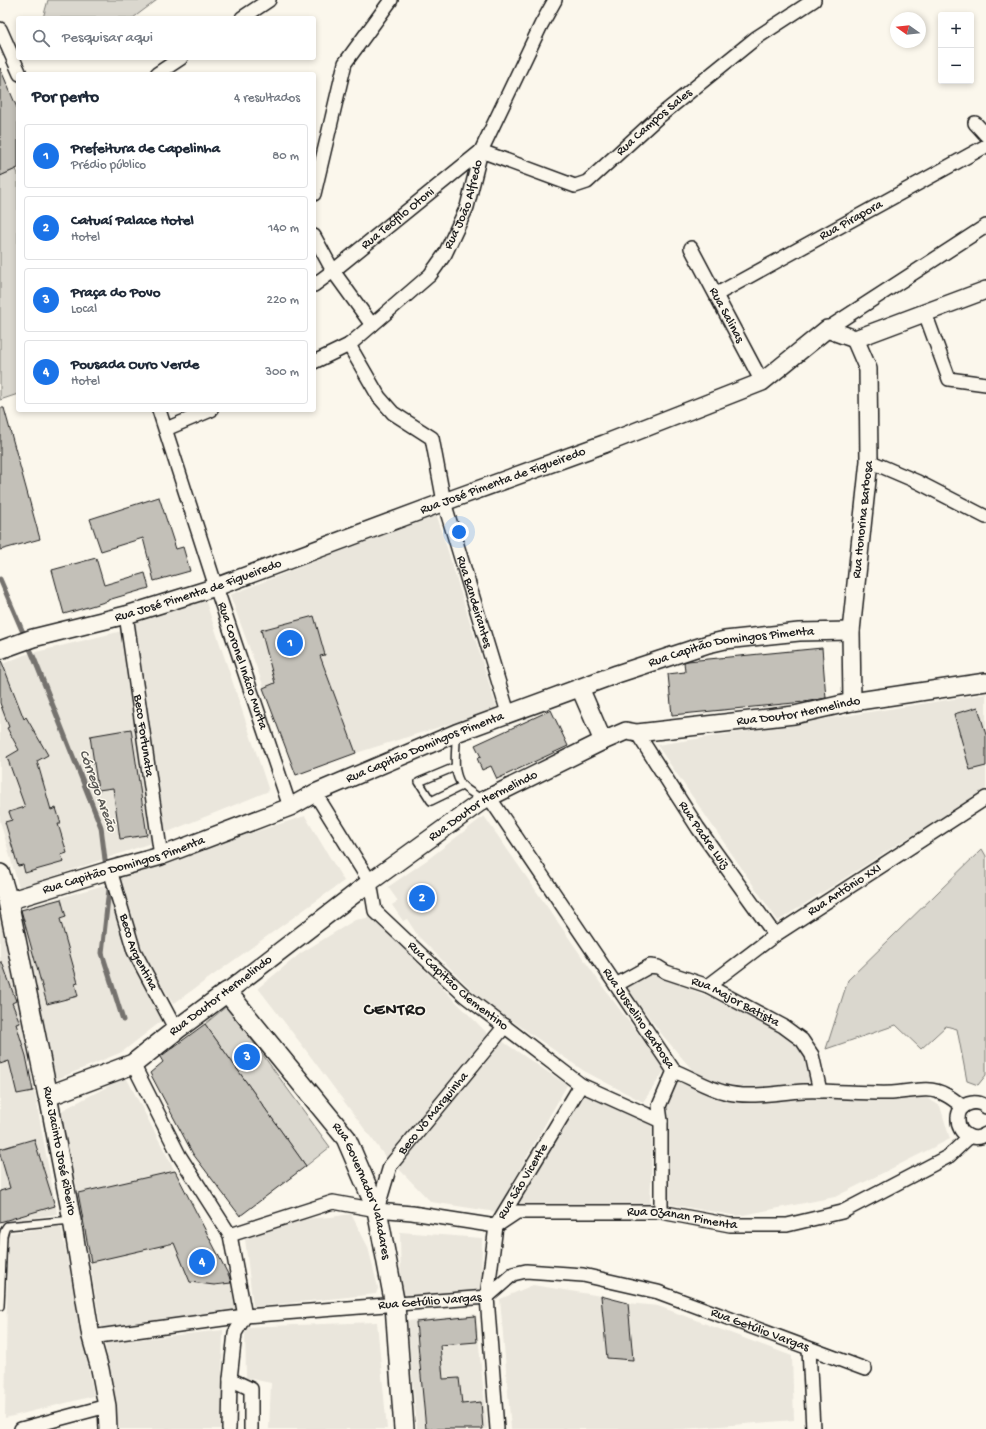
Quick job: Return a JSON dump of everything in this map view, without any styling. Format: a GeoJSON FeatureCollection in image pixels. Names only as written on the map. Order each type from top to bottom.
{"type":"FeatureCollection","features":[{"type":"Feature","properties":{"kind":"main road","name":"Rua Jacinto José Ribeiro"},"geometry":{"type":"LineString","coordinates":[[0,874],[8,901],[48,1096]]}},
{"type":"Feature","properties":{"kind":"main road","name":"Rua Doutor Hermelindo"},"geometry":{"type":"LineString","coordinates":[[48,1096],[133,1064],[227,992]]}},
{"type":"Feature","properties":{"kind":"main road","name":"Rua Governador Valadares"},"geometry":{"type":"LineString","coordinates":[[227,992],[346,1138],[377,1210],[395,1305],[404,1429]]}},
{"type":"Feature","properties":{"kind":"street"},"geometry":{"type":"LineString","coordinates":[[245,16],[269,0]]}},
{"type":"Feature","properties":{"kind":"street"},"geometry":{"type":"LineString","coordinates":[[316,186],[345,63],[390,0]]}},
{"type":"Feature","properties":{"kind":"street","name":"Rua João Alfredo"},"geometry":{"type":"LineString","coordinates":[[316,361],[349,345],[372,326],[430,275],[445,254],[467,207],[481,151],[541,25],[555,0]]}},
{"type":"Feature","properties":{"kind":"street","name":"Rua Campos Sales"},"geometry":{"type":"LineString","coordinates":[[481,151],[575,186],[587,182],[656,120],[756,38],[814,0]]}},
{"type":"Feature","properties":{"kind":"street"},"geometry":{"type":"LineString","coordinates":[[0,29],[19,72]]}},
{"type":"Feature","properties":{"kind":"street"},"geometry":{"type":"LineString","coordinates":[[160,72],[178,60]]}},
{"type":"Feature","properties":{"kind":"street"},"geometry":{"type":"LineString","coordinates":[[975,123],[986,135]]}},
{"type":"Feature","properties":{"kind":"street","name":"Rua Pirapora"},"geometry":{"type":"LineString","coordinates":[[717,294],[986,146]]}},
{"type":"Feature","properties":{"kind":"street","name":"Rua Teófilo Otoni"},"geometry":{"type":"LineString","coordinates":[[316,284],[481,151]]}},
{"type":"Feature","properties":{"kind":"street"},"geometry":{"type":"LineString","coordinates":[[827,329],[986,226]]}},
{"type":"Feature","properties":{"kind":"street"},"geometry":{"type":"LineString","coordinates":[[316,240],[333,271],[372,326]]}},
{"type":"Feature","properties":{"kind":"street","name":"Rua Salinas"},"geometry":{"type":"LineString","coordinates":[[691,248],[717,294],[762,382]]}},
{"type":"Feature","properties":{"kind":"street"},"geometry":{"type":"LineString","coordinates":[[827,329],[855,340],[986,290]]}},
{"type":"Feature","properties":{"kind":"street"},"geometry":{"type":"LineString","coordinates":[[924,313],[949,379],[986,384]]}},
{"type":"Feature","properties":{"kind":"street","name":"Rua José Pimenta de Figueiredo"},"geometry":{"type":"LineString","coordinates":[[6,648],[33,638],[126,614],[216,587],[604,444],[762,382],[827,329]]}},
{"type":"Feature","properties":{"kind":"street","name":"Rua Honorina Barbosa"},"geometry":{"type":"LineString","coordinates":[[852,702],[851,631],[869,461],[868,369],[855,340]]}},
{"type":"Feature","properties":{"kind":"street","name":"Rua Bandeirantes"},"geometry":{"type":"LineString","coordinates":[[349,345],[379,397],[392,413],[432,438],[444,502],[508,713]]}},
{"type":"Feature","properties":{"kind":"street","name":"Rua Coronel Inácio Murta"},"geometry":{"type":"LineString","coordinates":[[160,412],[216,587],[290,807]]}},
{"type":"Feature","properties":{"kind":"street"},"geometry":{"type":"LineString","coordinates":[[166,429],[206,412]]}},
{"type":"Feature","properties":{"kind":"street"},"geometry":{"type":"LineString","coordinates":[[869,461],[918,482],[986,517]]}},
{"type":"Feature","properties":{"kind":"street","name":"Beco Fortunata"},"geometry":{"type":"LineString","coordinates":[[126,614],[161,856]]}},
{"type":"Feature","properties":{"kind":"street","name":"Rua Capitão Domingos Pimenta"},"geometry":{"type":"LineString","coordinates":[[8,901],[161,856],[290,807],[316,793],[456,733],[617,674],[714,642],[799,632],[851,631]]}},
{"type":"Feature","properties":{"kind":"street","name":"Rua Doutor Hermelindo"},"geometry":{"type":"LineString","coordinates":[[227,992],[370,882],[485,799],[603,741],[626,732],[637,733],[794,715],[852,702],[986,682]]}},
{"type":"Feature","properties":{"kind":"street"},"geometry":{"type":"LineString","coordinates":[[580,688],[603,741]]}},
{"type":"Feature","properties":{"kind":"street","name":"Rua Padre Luiz"},"geometry":{"type":"LineString","coordinates":[[637,733],[698,828],[775,935]]}},
{"type":"Feature","properties":{"kind":"street","name":"Rua Capitão Clementino"},"geometry":{"type":"LineString","coordinates":[[316,793],[370,882],[375,911],[465,996],[581,1085],[661,1121]]}},
{"type":"Feature","properties":{"kind":"street","name":"Rua Antônio XXI"},"geometry":{"type":"LineString","coordinates":[[708,986],[775,935],[986,798]]}},
{"type":"Feature","properties":{"kind":"street","name":"Rua Juscelino Barbosa"},"geometry":{"type":"LineString","coordinates":[[485,799],[616,985],[674,1071],[725,1093],[755,1095],[820,1091],[892,1093],[918,1090],[936,1090],[946,1094],[963,1107]]}},
{"type":"Feature","properties":{"kind":"street","name":"Beco Argentina"},"geometry":{"type":"LineString","coordinates":[[105,872],[134,952],[176,1030]]}},
{"type":"Feature","properties":{"kind":"street","name":"Rua Major Batista"},"geometry":{"type":"LineString","coordinates":[[616,985],[650,966],[658,967],[666,972],[708,986],[784,1026],[802,1040],[812,1055],[820,1091]]}},
{"type":"Feature","properties":{"kind":"street","name":"Beco Vó Marquinha"},"geometry":{"type":"LineString","coordinates":[[377,1210],[390,1166],[505,1026]]}},
{"type":"Feature","properties":{"kind":"street"},"geometry":{"type":"LineString","coordinates":[[133,1064],[179,1155],[230,1234],[245,1316],[235,1334],[230,1379],[229,1429]]}},
{"type":"Feature","properties":{"kind":"street"},"geometry":{"type":"LineString","coordinates":[[661,1212],[661,1121],[659,1106],[674,1071]]}},
{"type":"Feature","properties":{"kind":"street","name":"Rua São Vicente"},"geometry":{"type":"LineString","coordinates":[[496,1429],[487,1297],[496,1226],[581,1085]]}},
{"type":"Feature","properties":{"kind":"street","name":"Rua Jacinto José Ribeiro"},"geometry":{"type":"LineString","coordinates":[[48,1096],[72,1220],[91,1337],[100,1369],[107,1406],[108,1429]]}},
{"type":"Feature","properties":{"kind":"street"},"geometry":{"type":"LineString","coordinates":[[985,1104],[973,1102],[963,1107],[958,1117],[960,1129],[969,1137],[976,1138],[986,1134]]}},
{"type":"Feature","properties":{"kind":"street","name":"Rua Ozanan Pimenta"},"geometry":{"type":"LineString","coordinates":[[496,1226],[517,1212],[661,1212],[730,1225],[787,1225],[842,1212],[949,1156],[969,1137]]}},
{"type":"Feature","properties":{"kind":"street"},"geometry":{"type":"LineString","coordinates":[[230,1234],[333,1202],[377,1210],[412,1213],[496,1226]]}},
{"type":"Feature","properties":{"kind":"street","name":"Rua Getúlio Vargas"},"geometry":{"type":"LineString","coordinates":[[91,1337],[245,1316],[487,1297],[513,1274],[526,1271],[583,1275],[658,1292],[865,1369]]}},
{"type":"Feature","properties":{"kind":"street"},"geometry":{"type":"LineString","coordinates":[[809,1349],[813,1429]]}},
{"type":"Feature","properties":{"kind":"street"},"geometry":{"type":"LineString","coordinates":[[230,1379],[251,1389],[251,1429]]}},
{"type":"Feature","properties":{"kind":"street"},"geometry":{"type":"LineString","coordinates":[[21,1429],[107,1406]]}},
{"type":"Feature","properties":{"kind":"lane"},"geometry":{"type":"LineString","coordinates":[[456,733],[455,767],[462,786],[477,796],[485,799]]}},
{"type":"Feature","properties":{"kind":"lane"},"geometry":{"type":"LineString","coordinates":[[455,767],[419,782],[431,801],[462,786]]}},
{"type":"Feature","properties":{"kind":"lane"},"geometry":{"type":"LineString","coordinates":[[0,1306],[3,1236],[7,1226],[72,1220]]}},
{"type":"Feature","properties":{"kind":"shaded area"},"geometry":{"type":"Polygon","coordinates":[[[48,0],[157,0],[136,16],[44,16],[48,0]]]}},
{"type":"Feature","properties":{"kind":"shaded area"},"geometry":{"type":"Polygon","coordinates":[[[16,169],[16,395],[0,400],[0,176],[16,169]]]}},
{"type":"Feature","properties":{"kind":"shaded area"},"geometry":{"type":"Polygon","coordinates":[[[436,513],[497,709],[356,753],[296,775],[230,595],[436,513]]]}},
{"type":"Feature","properties":{"kind":"shaded area"},"geometry":{"type":"Polygon","coordinates":[[[205,599],[269,791],[165,833],[135,622],[205,599]]]}},
{"type":"Feature","properties":{"kind":"shaded area"},"geometry":{"type":"Polygon","coordinates":[[[122,631],[152,840],[151,843],[19,888],[0,821],[0,665],[24,655],[122,631]]]}},
{"type":"Feature","properties":{"kind":"shaded area"},"geometry":{"type":"Polygon","coordinates":[[[986,694],[986,793],[901,842],[778,921],[657,745],[986,694]]]}},
{"type":"Feature","properties":{"kind":"shaded area"},"geometry":{"type":"Polygon","coordinates":[[[305,816],[344,881],[173,1004],[139,947],[119,875],[305,816]]]}},
{"type":"Feature","properties":{"kind":"shaded area"},"geometry":{"type":"Polygon","coordinates":[[[484,816],[603,987],[665,1070],[643,1102],[584,1071],[482,1000],[418,936],[407,919],[403,921],[392,905],[398,901],[388,887],[427,860],[484,816]]]}},
{"type":"Feature","properties":{"kind":"shaded area"},"geometry":{"type":"Polygon","coordinates":[[[982,849],[986,856],[986,1075],[978,1085],[967,1081],[957,1029],[946,1026],[921,1049],[896,1025],[826,1049],[848,980],[982,849]]]}},
{"type":"Feature","properties":{"kind":"shaded area"},"geometry":{"type":"Polygon","coordinates":[[[108,884],[132,961],[163,1020],[122,1052],[55,1080],[20,909],[108,884]]]}},
{"type":"Feature","properties":{"kind":"shaded area"},"geometry":{"type":"Polygon","coordinates":[[[0,913],[5,931],[57,1214],[0,1223],[0,913]]]}},
{"type":"Feature","properties":{"kind":"shaded area"},"geometry":{"type":"Polygon","coordinates":[[[372,917],[488,1034],[387,1159],[258,988],[301,953],[355,920],[372,917]]]}},
{"type":"Feature","properties":{"kind":"shaded area"},"geometry":{"type":"Polygon","coordinates":[[[649,972],[714,999],[797,1041],[808,1057],[814,1087],[758,1089],[701,1080],[664,1037],[625,986],[649,972]]]}},
{"type":"Feature","properties":{"kind":"shaded area"},"geometry":{"type":"Polygon","coordinates":[[[227,1006],[330,1147],[306,1166],[205,1024],[227,1006]]]}},
{"type":"Feature","properties":{"kind":"shaded area"},"geometry":{"type":"Polygon","coordinates":[[[502,1041],[567,1085],[496,1212],[431,1202],[398,1168],[435,1120],[502,1041]]]}},
{"type":"Feature","properties":{"kind":"shaded area"},"geometry":{"type":"Polygon","coordinates":[[[126,1077],[233,1283],[236,1310],[101,1328],[78,1193],[59,1112],[126,1077]]]}},
{"type":"Feature","properties":{"kind":"shaded area"},"geometry":{"type":"Polygon","coordinates":[[[676,1081],[720,1098],[924,1096],[940,1106],[950,1139],[835,1197],[738,1216],[668,1204],[667,1107],[676,1081]]]}},
{"type":"Feature","properties":{"kind":"shaded area"},"geometry":{"type":"Polygon","coordinates":[[[582,1094],[653,1126],[650,1206],[516,1207],[582,1094]]]}},
{"type":"Feature","properties":{"kind":"shaded area"},"geometry":{"type":"Polygon","coordinates":[[[351,1214],[368,1247],[378,1288],[376,1294],[253,1307],[245,1239],[300,1219],[351,1214]]]}},
{"type":"Feature","properties":{"kind":"shaded area"},"geometry":{"type":"Polygon","coordinates":[[[61,1226],[94,1396],[5,1418],[8,1233],[61,1226]]]}},
{"type":"Feature","properties":{"kind":"shaded area"},"geometry":{"type":"Polygon","coordinates":[[[400,1232],[482,1238],[481,1292],[401,1296],[400,1232]]]}},
{"type":"Feature","properties":{"kind":"shaded area"},"geometry":{"type":"Polygon","coordinates":[[[533,1285],[601,1296],[628,1303],[658,1306],[792,1356],[794,1420],[683,1429],[511,1429],[500,1299],[533,1285]]]}},
{"type":"Feature","properties":{"kind":"shaded area"},"geometry":{"type":"Polygon","coordinates":[[[476,1314],[487,1429],[417,1429],[407,1321],[476,1314]]]}},
{"type":"Feature","properties":{"kind":"shaded area"},"geometry":{"type":"Polygon","coordinates":[[[377,1322],[387,1429],[269,1429],[271,1383],[246,1378],[245,1327],[377,1322]]]}},
{"type":"Feature","properties":{"kind":"shaded area"},"geometry":{"type":"Polygon","coordinates":[[[223,1330],[221,1429],[115,1429],[115,1401],[105,1343],[223,1330]]]}},
{"type":"Feature","properties":{"kind":"building"},"geometry":{"type":"Polygon","coordinates":[[[0,68],[16,105],[16,169],[0,176],[0,68]]]}},
{"type":"Feature","properties":{"kind":"building"},"geometry":{"type":"Polygon","coordinates":[[[0,408],[4,408],[40,539],[0,550],[0,408]]]}},
{"type":"Feature","properties":{"kind":"building"},"geometry":{"type":"Polygon","coordinates":[[[159,497],[176,549],[183,547],[190,571],[154,581],[143,538],[101,551],[90,519],[159,497]]]}},
{"type":"Feature","properties":{"kind":"building"},"geometry":{"type":"Polygon","coordinates":[[[96,558],[104,585],[145,573],[149,588],[64,614],[52,570],[96,558]]]}},
{"type":"Feature","properties":{"kind":"building"},"geometry":{"type":"Polygon","coordinates":[[[314,616],[325,655],[320,656],[356,753],[296,775],[263,688],[275,683],[261,630],[314,616]]]}},
{"type":"Feature","properties":{"kind":"building"},"geometry":{"type":"Polygon","coordinates":[[[822,648],[826,698],[804,702],[672,715],[668,674],[685,672],[684,662],[822,648]]]}},
{"type":"Feature","properties":{"kind":"building"},"geometry":{"type":"Polygon","coordinates":[[[0,660],[24,719],[26,717],[48,755],[37,761],[51,810],[56,808],[61,824],[58,824],[67,853],[61,855],[64,862],[25,873],[23,865],[18,866],[5,822],[12,820],[9,812],[25,807],[7,757],[19,750],[7,728],[9,727],[0,703],[0,660]]]}},
{"type":"Feature","properties":{"kind":"building"},"geometry":{"type":"Polygon","coordinates":[[[978,707],[986,735],[986,766],[970,770],[954,714],[978,707]]]}},
{"type":"Feature","properties":{"kind":"building"},"geometry":{"type":"Polygon","coordinates":[[[551,710],[568,746],[497,779],[491,766],[482,770],[477,758],[481,757],[475,745],[551,710]]]}},
{"type":"Feature","properties":{"kind":"building"},"geometry":{"type":"Polygon","coordinates":[[[131,729],[147,835],[120,839],[113,788],[98,790],[90,736],[131,729]]]}},
{"type":"Feature","properties":{"kind":"building"},"geometry":{"type":"Polygon","coordinates":[[[61,899],[66,917],[60,919],[78,983],[75,984],[78,996],[47,1004],[21,910],[61,899]]]}},
{"type":"Feature","properties":{"kind":"building"},"geometry":{"type":"Polygon","coordinates":[[[0,962],[2,962],[16,1001],[12,1003],[20,1023],[16,1024],[26,1056],[33,1091],[17,1094],[9,1061],[0,1064],[0,962]]]}},
{"type":"Feature","properties":{"kind":"building"},"geometry":{"type":"Polygon","coordinates":[[[205,1024],[306,1166],[240,1216],[193,1154],[150,1073],[163,1062],[160,1057],[205,1024]]]}},
{"type":"Feature","properties":{"kind":"building"},"geometry":{"type":"Polygon","coordinates":[[[34,1139],[55,1206],[0,1222],[0,1191],[10,1188],[0,1154],[0,1149],[34,1139]]]}},
{"type":"Feature","properties":{"kind":"building"},"geometry":{"type":"Polygon","coordinates":[[[175,1171],[229,1276],[231,1283],[214,1285],[190,1282],[174,1243],[91,1262],[78,1193],[175,1171]]]}},
{"type":"Feature","properties":{"kind":"building"},"geometry":{"type":"Polygon","coordinates":[[[601,1296],[628,1303],[633,1360],[607,1358],[601,1296]]]}},
{"type":"Feature","properties":{"kind":"building"},"geometry":{"type":"Polygon","coordinates":[[[475,1316],[477,1342],[440,1345],[443,1379],[459,1378],[462,1404],[481,1402],[483,1429],[426,1429],[416,1322],[475,1316]]]}},
{"type":"Feature","properties":{"kind":"waterway","name":"Córrego Areão"},"geometry":{"type":"LineString","coordinates":[[0,579],[34,658],[101,827],[106,868]]}},
{"type":"Feature","properties":{"kind":"waterway","name":"Córrego Areão"},"geometry":{"type":"LineString","coordinates":[[108,884],[109,889],[102,953],[123,1020]]}},
{"type":"Feature","properties":{"kind":"place","name":"Prefeitura de Capelinha"},"geometry":{"type":"Point","coordinates":[290,643]}},
{"type":"Feature","properties":{"kind":"place","name":"Catuaí Palace Hotel"},"geometry":{"type":"Point","coordinates":[422,898]}},
{"type":"Feature","properties":{"kind":"place","name":"Praça do Povo"},"geometry":{"type":"Point","coordinates":[247,1057]}},
{"type":"Feature","properties":{"kind":"place","name":"Pousada Ouro Verde"},"geometry":{"type":"Point","coordinates":[202,1262]}},
{"type":"Feature","properties":{"kind":"district","name":"CENTRO"},"geometry":{"type":"Point","coordinates":[395,1011]}}]}
